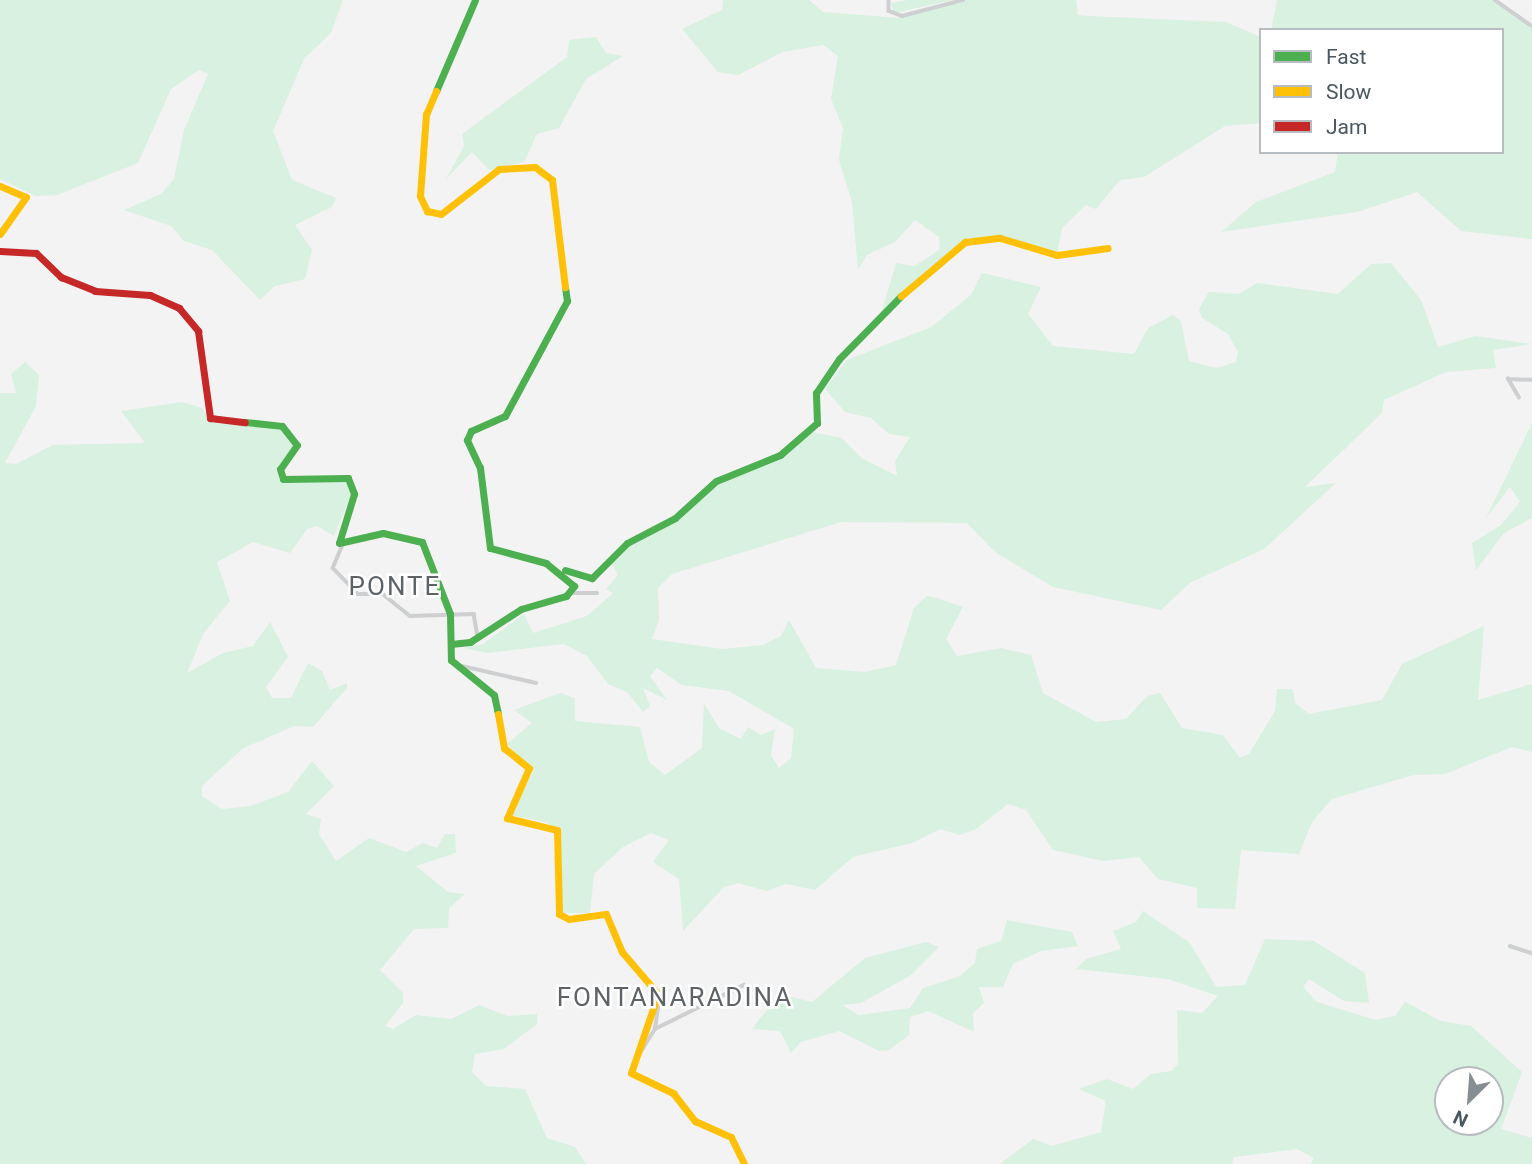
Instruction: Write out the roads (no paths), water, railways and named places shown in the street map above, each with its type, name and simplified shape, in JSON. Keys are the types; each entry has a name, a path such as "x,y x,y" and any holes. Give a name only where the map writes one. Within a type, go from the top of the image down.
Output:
{"street":[{"path":"475,0 426,114 420,196 427,211 440,214 499,169 535,167 552,180 567,301 505,416 471,431 467,440 480,468 491,550 592,578 627,543 675,518 716,481 780,455 817,423 816,393 839,359 893,302 965,242 1000,238 1058,256 1108,248"},
{"path":"889,0 892,15 909,16 963,0"},
{"path":"1495,0 1532,26"},
{"path":"0,186 26,197 0,234"},
{"path":"0,251 36,253 72,284 150,295 193,319 210,418 282,426 297,445 279,469 283,479 332,474 352,483 337,536 344,545"},
{"path":"1519,398 1508,379 1532,380"},
{"path":"478,637 474,614 450,614 404,615 383,594 358,594 333,568 344,545 374,533 416,538 450,614 451,644 456,666 494,695 504,748 529,768 507,818 550,825 559,834 559,914 569,919 606,914 622,952 653,984 659,1002 655,1029 631,1067 636,1078 673,1093 695,1121 731,1136 744,1164"},
{"path":"562,571 572,582 572,593"},
{"path":"451,644 478,637 527,606 572,593 597,593"},
{"path":"456,666 536,683"},
{"path":"1510,946 1532,954"},
{"path":"655,1029 744,985"},
{"path":"638,1054 659,1002"}],"district":[{"name":"PONTE","path":"395,587"},
{"name":"FONTANARADINA","path":"675,998"}]}
